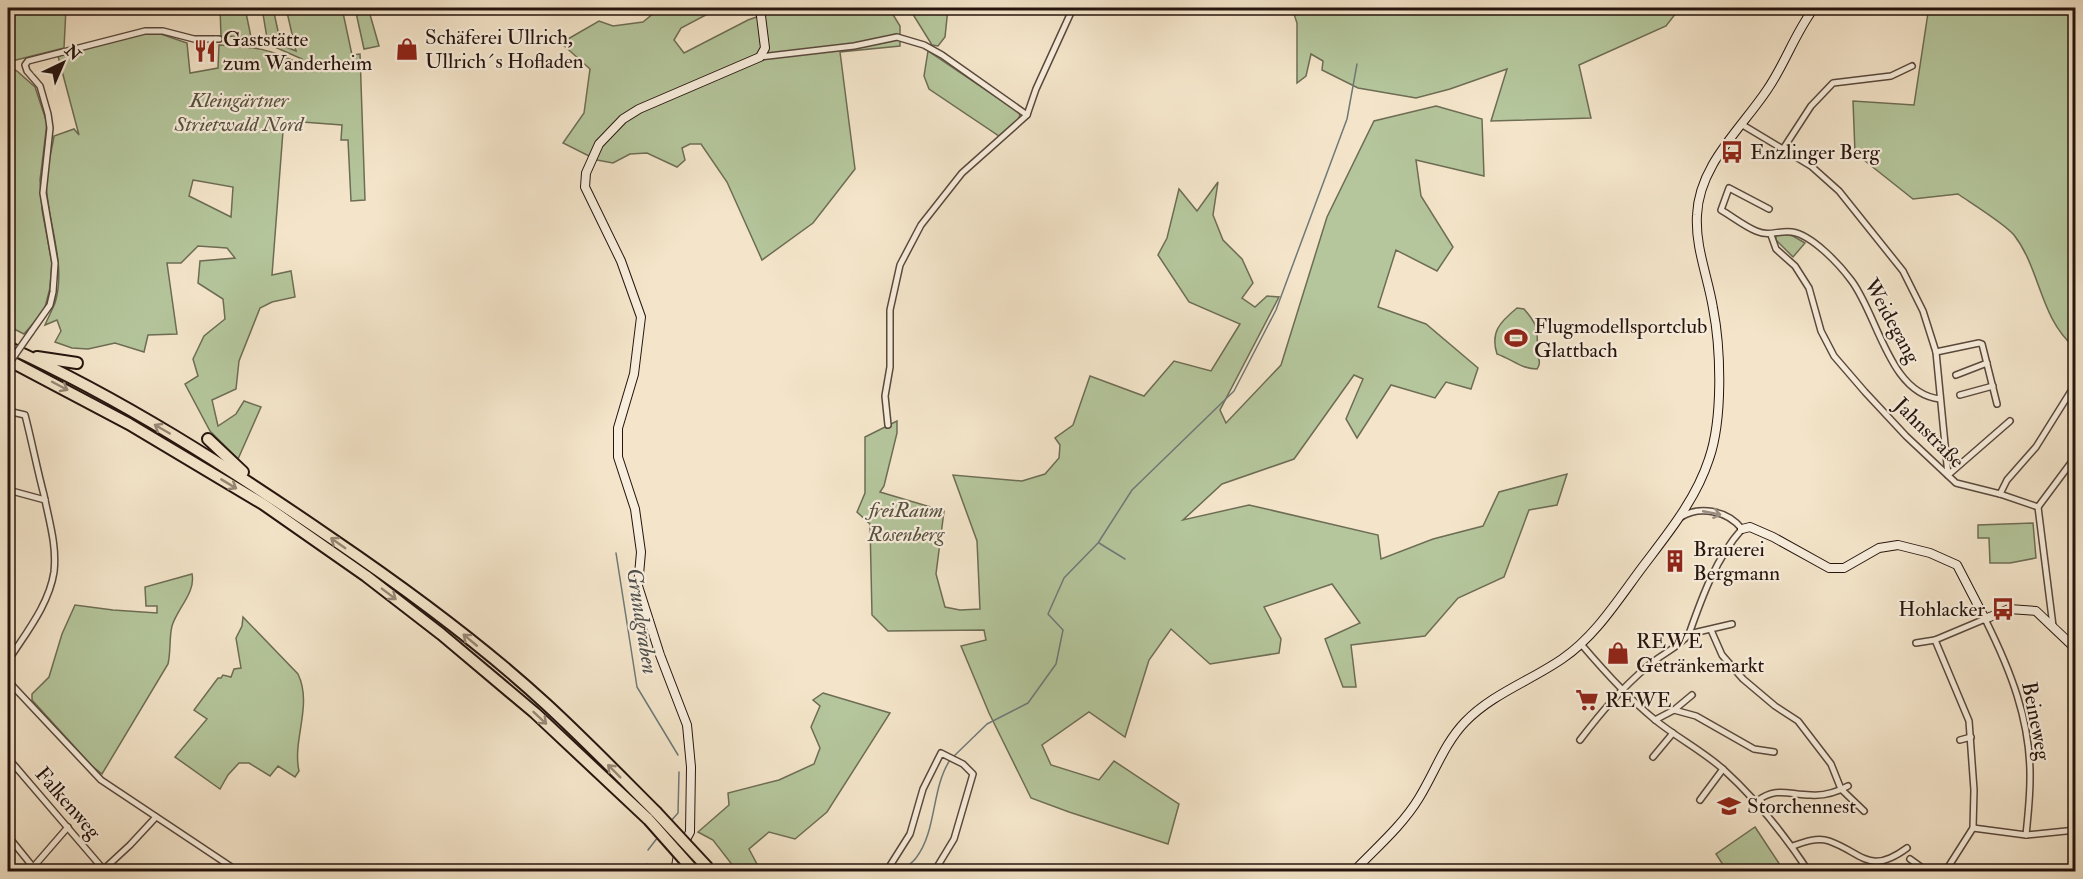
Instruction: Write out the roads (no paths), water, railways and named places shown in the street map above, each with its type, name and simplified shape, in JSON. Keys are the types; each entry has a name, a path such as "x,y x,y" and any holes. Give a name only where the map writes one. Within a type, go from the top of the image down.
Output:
{"highway":[{"path":"8,347 135,413 266,492 450,623 546,703 652,816 694,872"},
{"path":"22,354 77,363"},
{"path":"8,362 129,424 263,504 366,576 441,634 535,713 652,816 709,870"},
{"path":"208,439 266,492"}],"street":[{"path":"760,8 765,48 760,57"},
{"path":"888,425 885,396 890,367 890,310 900,266 921,225 962,173 1027,115 1036,89 1073,8"},
{"path":"1353,872 1410,812 1443,752 1466,722 1496,697 1562,660 1581,644 1614,607 1680,518 1702,479 1710,456 1719,405 1716,328 1700,253 1696,213 1700,194 1706,178 1741,124 1767,90 1814,8"},
{"path":"8,362 50,305 53,292 54,263 43,193 43,179 49,150 49,121 40,86 27,71 25,65 28,61 145,30 163,31 194,39 219,39"},
{"path":"675,872 678,855 690,832 691,767 687,725 660,655 638,586 641,552 634,509 618,457 618,428 634,374 641,317 621,261 585,187 586,173 599,144 622,119 639,109 760,57 854,46 897,37 924,45 942,55 1027,115"},
{"path":"1783,149 1811,106 1833,83 1891,76 1912,66"},
{"path":"1741,124 1810,166 1839,191 1903,271 1923,311 1936,352 1950,477"},
{"name":"Weidegang","path":"1769,209 1729,188 1721,210 1757,232 1771,236 1780,232 1793,232 1814,243 1852,281 1867,306 1882,342 1900,372 1920,393 1940,399"},
{"name":"Jahnstraße","path":"1771,236 1776,249 1795,266 1809,288 1821,332 1834,356 1864,392 1961,486 2000,494 2038,507"},
{"path":"1936,352 1978,343 1983,346 1997,404"},
{"path":"1956,375 1987,363"},
{"path":"2000,494 2007,480 2036,447 2076,383"},
{"path":"1960,395 1993,386"},
{"path":"8,411 26,415 53,530 53,573 38,614 8,661"},
{"path":"1950,477 2010,422"},
{"path":"2053,626 2038,507 2076,456"},
{"path":"8,490 45,500"},
{"path":"1680,518 1693,511 1710,512 1726,516 1742,529"},
{"path":"1580,740 1621,688 1689,634 1708,582 1742,529 1750,527 1773,537 1829,568 1844,568 1879,548 1898,545 1930,553 1957,565 1985,619"},
{"path":"1916,643 1935,640 2009,609 2036,611 2076,649"},
{"name":"Beineweg","path":"1985,619 2005,659 2021,705 2028,739 2030,778 2026,835"},
{"path":"1689,634 1732,624"},
{"path":"1711,630 1722,655 1743,679 1798,722 1831,764 1841,789 1864,811"},
{"path":"1935,640 1970,721 1974,790 1973,828 1946,872"},
{"path":"1581,644 1621,688 1655,720 1723,769 1757,801 1809,872"},
{"path":"8,681 101,780 239,872"},
{"path":"1655,720 1674,710 1692,695"},
{"path":"1674,710 1696,716 1754,749 1774,752"},
{"path":"1653,757 1673,733"},
{"path":"1960,740 1971,737"},
{"path":"886,872 906,841 923,789 941,753 969,768 974,774 954,839 934,872"},
{"name":"Falkenweg","path":"8,758 103,871"},
{"path":"1700,800 1723,769"},
{"path":"1757,801 1766,794 1778,791 1812,795 1848,786"},
{"path":"103,871 156,817"},
{"path":"8,836 31,869 68,827"},
{"path":"1973,828 2026,835 2076,830"},
{"path":"1792,846 1806,840 1828,840 1860,858 1874,862 1889,860 1907,848"},
{"path":"1910,859 1928,872"}],"waterway":[{"path":"953,757 987,724 1028,703 1056,664 1063,630 1048,614 1064,578 1098,543 1132,490 1234,391 1276,310 1347,119 1357,64"},
{"path":"1099,543 1125,559"},
{"name":"Grundgraben","path":"616,553 637,687 678,755"},
{"path":"902,872 923,847 944,771 950,760"},
{"name":"Grundgraben","path":"670,822 678,813 679,772"},
{"name":"Grundgraben","path":"648,850 658,837"},
{"name":"Grundgraben","path":"647,864 651,872"}],"place":[{"name":"Schäferei Ullrich, Ullrich´s Hofladen","path":"407,49"},
{"name":"Gaststätte zum Wanderheim","path":"205,51"},
{"name":"Enzlinger Berg","path":"1732,152"},
{"name":"Flugmodellsportclub Glattbach","path":"1516,338"},
{"name":"Brauerei Bergmann","path":"1675,561"},
{"name":"Hohlacker","path":"2003,609"},
{"name":"REWE Getränkemarkt","path":"1618,653"},
{"name":"REWE","path":"1587,700"},
{"name":"Storchennest","path":"1729,806"}],"park label":[{"name":"Kleingärtner Strietwald Nord","path":"239,112"},
{"name":"freiRaum Rosenberg","path":"906,522"}]}
